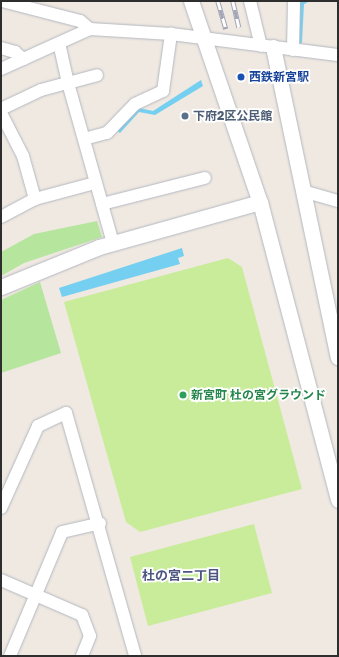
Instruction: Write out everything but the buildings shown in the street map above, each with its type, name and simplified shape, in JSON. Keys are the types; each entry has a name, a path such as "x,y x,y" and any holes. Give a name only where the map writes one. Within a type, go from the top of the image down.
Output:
{"street":[{"path":"2,1 80,21 90,29"},
{"path":"191,1 260,202 338,500"},
{"path":"250,1 267,47 303,191 337,352"},
{"path":"293,50 294,1"},
{"path":"1,69 90,29 171,34 338,56"},
{"path":"84,139 107,133 135,104 163,91 171,34"},
{"path":"59,43 68,83 113,243"},
{"path":"1,48 15,52 23,59"},
{"path":"1,109 41,90 97,75"},
{"path":"1,113 23,156 35,199"},
{"path":"102,204 205,178"},
{"path":"1,217 35,199 95,183"},
{"path":"303,191 338,201"},
{"path":"1,287 45,267 113,243 260,202"},
{"path":"1,508 38,426 66,413 100,523 135,656"},
{"path":"10,656 62,532 100,523"},
{"path":"1,580 82,615 90,636 82,656"}],"green space":[{"path":"97,221 102,237 24,263 1,276 1,252 34,234"},
{"name":"新宮町 杜の宮グラウンド","path":"228,258 242,267 302,489 140,532 126,522 64,302"},
{"path":"40,282 61,353 1,373 1,300"},
{"path":"254,524 272,593 148,626 130,557"}],"water":[{"path":"201,80 203,86 155,115 139,112 120,133 116,130 139,108 153,111"},
{"path":"182,248 184,256 178,258 180,264 62,297 59,288"}],"waterway":[{"path":"300,42 302,3 306,1"}],"railway":[{"path":"218,1 226,29"},
{"path":"233,1 239,27"}],"place":[{"name":"西鉄新宮駅","path":"241,77"},
{"name":"下府2区公民館","path":"185,116"},
{"name":"新宮町 杜の宮グラウンド","path":"183,395"}],"district":[{"name":"杜の宮二丁目","path":"181,575"}]}
